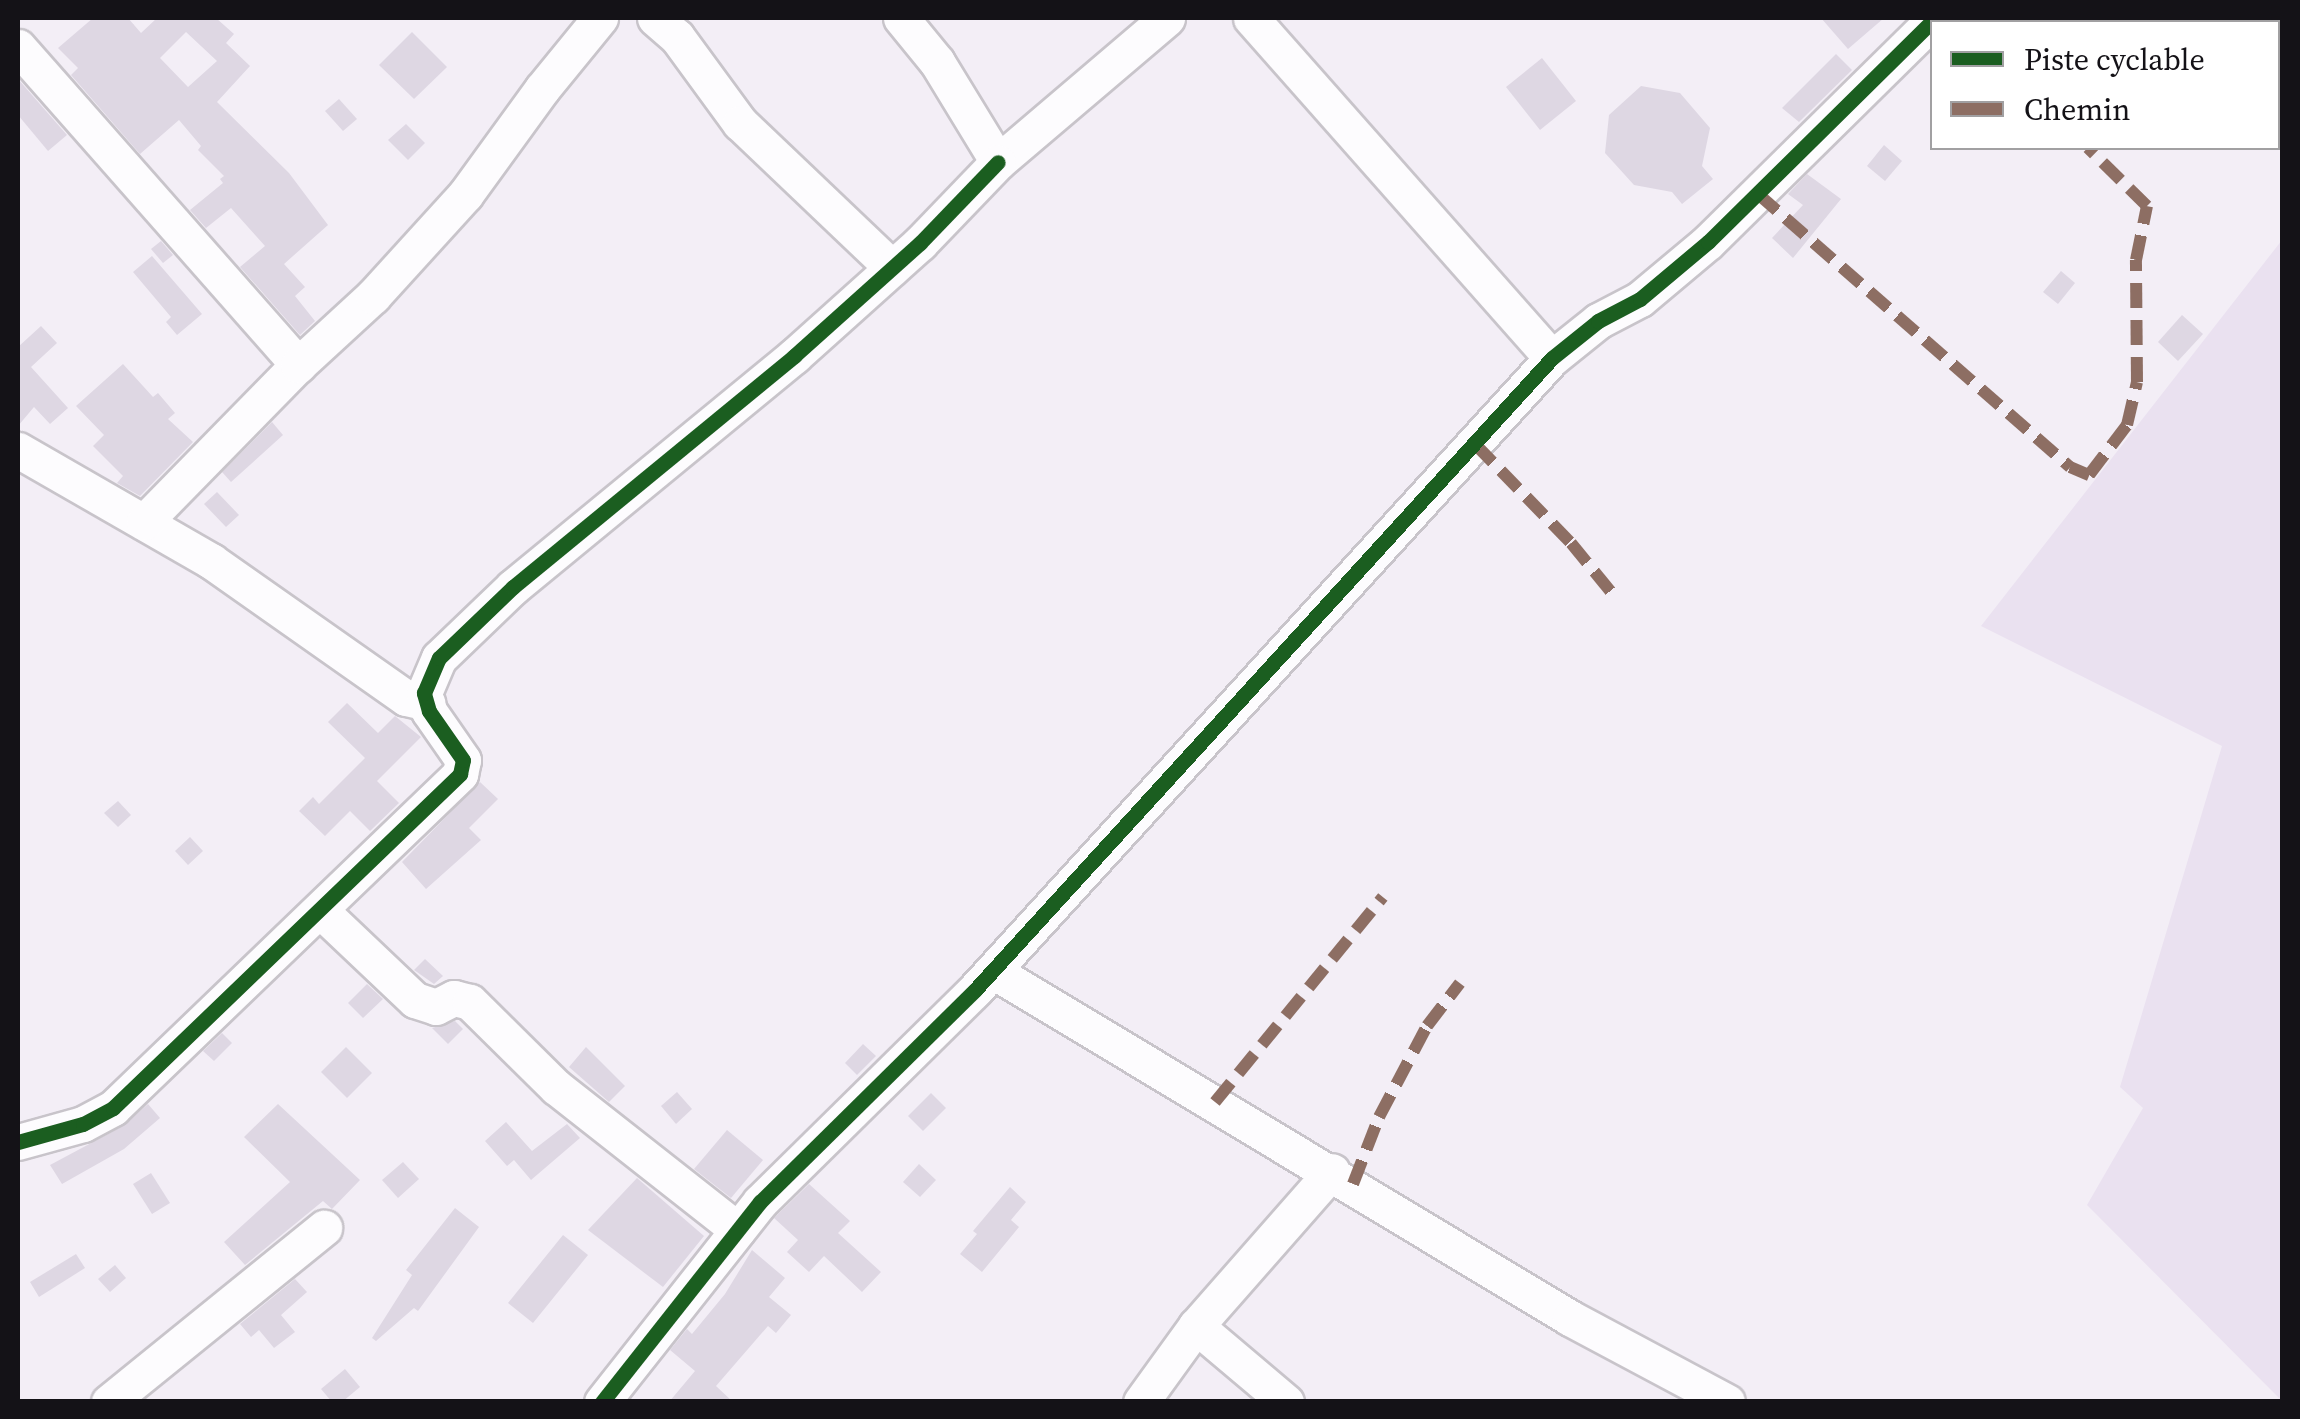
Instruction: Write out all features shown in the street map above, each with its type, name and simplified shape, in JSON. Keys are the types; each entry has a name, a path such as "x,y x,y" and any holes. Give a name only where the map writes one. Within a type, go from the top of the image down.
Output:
{"street":[{"path":"144,522 298,365 373,296 465,194 542,88 600,18"},
{"path":"655,18 676,37 740,122 892,268"},
{"path":"901,18 936,62 998,162"},
{"path":"18,1142 83,1124 112,1108 460,774 463,760 426,702 428,674 478,619 794,356 892,268 998,162 1167,18"},
{"path":"1251,18 1552,358"},
{"path":"602,1402 738,1230 818,1142 993,971 1552,358 1598,321 1640,298 1708,242 1930,23"},
{"path":"18,47 298,365"},
{"path":"18,450 211,561 406,698 426,702"},
{"path":"320,910 415,1000 436,1008 454,998 470,1002 556,1087 738,1230"},
{"path":"993,971 1332,1171 1680,1390 1727,1402"},
{"path":"1141,1402 1196,1326 1332,1171"},
{"path":"109,1402 324,1228"},
{"path":"1196,1326 1286,1402"}],"shaded area":[{"path":"2282,240 2282,1401 2087,1205 2143,1108 2120,1087 2222,746 1981,626"}],"building":[{"path":"93,18 128,18 141,33 157,18 216,18 234,34 226,43 250,66 217,102 289,173 328,225 284,264 305,287 295,296 315,321 300,335 240,267 265,246 231,208 206,228 190,210 223,183 220,179 224,176 198,150 201,146 179,120 140,154 71,75 78,68 58,48","holes":["186,32 217,61 188,87 160,58"]},
{"path":"1821,18 1884,18 1848,49"},
{"path":"412,32 447,67 414,99 379,65"},
{"path":"1836,54 1852,70 1799,122 1782,108"},
{"path":"1542,58 1576,101 1540,130 1506,87"},
{"path":"18,79 67,135 48,151 18,115"},
{"path":"1641,86 1680,93 1710,128 1702,166 1713,179 1682,204 1672,192 1634,185 1605,153 1609,115"},
{"path":"339,99 357,119 343,131 325,111"},
{"path":"406,124 425,143 408,160 388,140"},
{"path":"1884,145 1902,161 1885,181 1867,166"},
{"path":"1807,174 1841,199 1793,258 1772,238 1803,205 1788,194"},
{"path":"161,241 173,255 163,263 151,249"},
{"path":"152,256 202,314 177,335 166,322 171,317 133,272"},
{"path":"2061,271 2075,283 2058,304 2043,292"},
{"path":"2182,315 2203,334 2178,361 2158,342"},
{"path":"41,326 57,343 31,367 68,408 50,424 34,407 18,426 18,347"},
{"path":"123,364 153,397 158,393 175,413 168,419 193,442 140,496 117,483 123,476 93,446 104,435 76,406"},
{"path":"272,422 283,435 231,482 222,472"},
{"path":"217,492 239,515 226,527 204,504"},
{"path":"347,703 378,733 395,716 421,737 377,781 399,803 370,831 350,811 325,836 299,811 313,797 319,804 365,758 328,722"},
{"path":"480,782 498,799 469,828 481,840 426,889 402,862"},
{"path":"118,801 131,815 118,827 104,813"},
{"path":"190,837 203,851 188,865 175,851"},
{"path":"425,959 443,976 434,984 414,970"},
{"path":"367,984 383,999 363,1018 348,1003"},
{"path":"455,1021 463,1029 448,1044 432,1028"},
{"path":"222,1033 232,1043 214,1061 203,1051"},
{"path":"863,1044 876,1056 857,1075 845,1063"},
{"path":"346,1047 372,1073 347,1098 321,1072"},
{"path":"586,1047 625,1086 609,1102 569,1067"},
{"path":"677,1092 692,1109 676,1124 661,1106"},
{"path":"931,1093 946,1108 923,1131 908,1116"},
{"path":"148,1104 160,1118 124,1149 62,1184 50,1165 123,1126"},
{"path":"278,1104 360,1180 332,1209 323,1201 245,1265 224,1242 290,1182 244,1137"},
{"path":"506,1122 532,1151 567,1124 580,1138 531,1180 514,1160 507,1166 485,1141"},
{"path":"727,1130 763,1160 731,1198 694,1169"},
{"path":"403,1162 419,1179 398,1198 382,1180"},
{"path":"919,1164 936,1180 920,1197 903,1182"},
{"path":"151,1173 170,1203 152,1214 133,1184"},
{"path":"637,1178 704,1236 663,1287 588,1230"},
{"path":"809,1184 850,1221 838,1233 881,1272 862,1292 824,1256 809,1272 787,1252 798,1240 774,1218"},
{"path":"1010,1187 1026,1202 1011,1220 1019,1227 982,1272 960,1254 977,1234 973,1231"},
{"path":"455,1208 479,1227 418,1311 414,1308 376,1341 372,1338 412,1275 406,1270"},
{"path":"563,1235 588,1255 533,1323 508,1303"},
{"path":"752,1250 785,1278 769,1297 791,1315 776,1333 768,1326 716,1386 733,1402 669,1402 695,1371 670,1350 687,1329 692,1334 725,1294"},
{"path":"76,1254 85,1268 39,1297 30,1282"},
{"path":"115,1265 126,1278 110,1292 98,1279"},
{"path":"295,1279 307,1292 281,1315 295,1332 274,1348 259,1330 251,1337 240,1324"},
{"path":"345,1369 360,1387 342,1402 332,1402 321,1389"}],"marked path":[{"path":"1758,194 2070,467 2089,475 2127,425 2137,382 2136,260 2147,206 2090,150"},
{"path":"1475,444 1571,543 1611,592"},
{"path":"1215,1102 1383,897"},
{"path":"1353,1184 1379,1117 1427,1026 1460,983"}],"cycle path":[{"path":"602,1402 760,1202 974,991 1552,358 1598,321 1640,299 1708,242 1930,23"},
{"path":"18,1142 83,1124 113,1108 460,774 463,760 429,711 424,693 439,658 513,587 794,356 920,243 998,162"}]}
